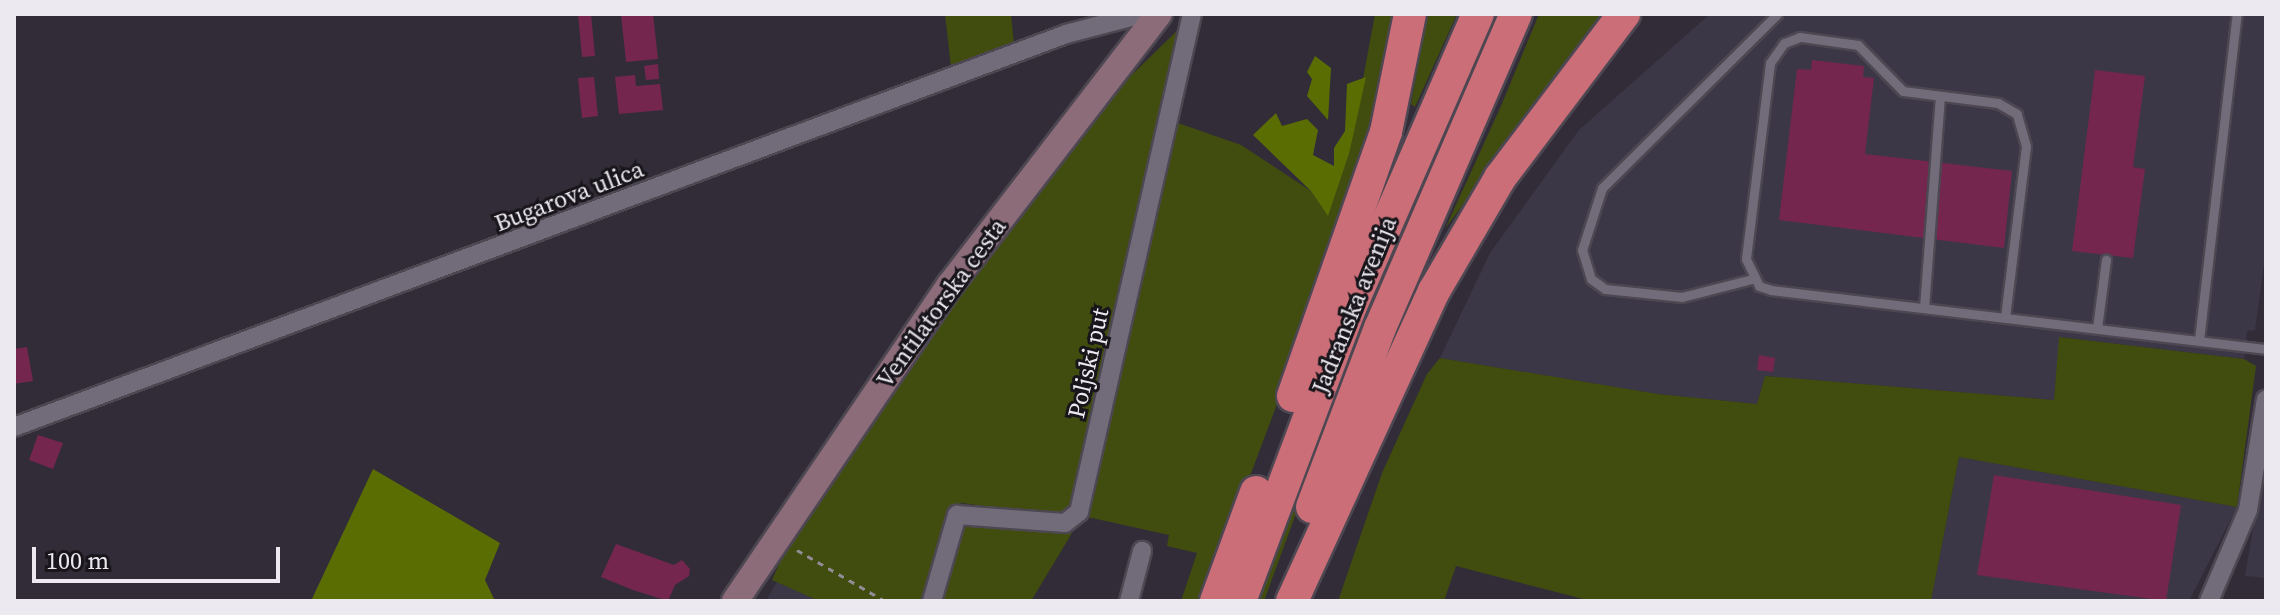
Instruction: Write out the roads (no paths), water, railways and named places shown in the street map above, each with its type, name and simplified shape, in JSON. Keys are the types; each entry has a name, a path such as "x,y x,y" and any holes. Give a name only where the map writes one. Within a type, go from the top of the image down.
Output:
{"highway":[{"path":"1216,601 1359,221 1386,132 1410,14"},
{"name":"Jadranska avenija","path":"1240,601 1351,306 1478,14"},
{"name":"Jadranska avenija","path":"1279,601 1380,328 1516,14"},
{"path":"1292,601 1434,291 1500,178 1624,14"}],"main road":[{"name":"Ventilatorska cesta","path":"735,601 950,285 1159,14"}],"street":[{"name":"Bugarova ulica","path":"14,427 1066,34 1143,14"},
{"name":"Poljski put","path":"932,601 957,515 1065,523 1079,512 1192,14"},
{"path":"2209,601 2248,510 2266,399"},
{"path":"1129,601 1142,551"}],"lane":[{"path":"1752,279 1682,297 1605,289 1591,279 1582,250 1602,188 1777,14"},
{"path":"2199,340 2237,14"},
{"path":"2005,317 2026,146 2023,123 2011,108 1998,103 1903,91 1870,53 1858,45 1800,37 1773,52 1746,259 1752,279 1771,290 2266,349"},
{"path":"1924,308 1940,97"},
{"path":"2097,328 2106,260"}]}
